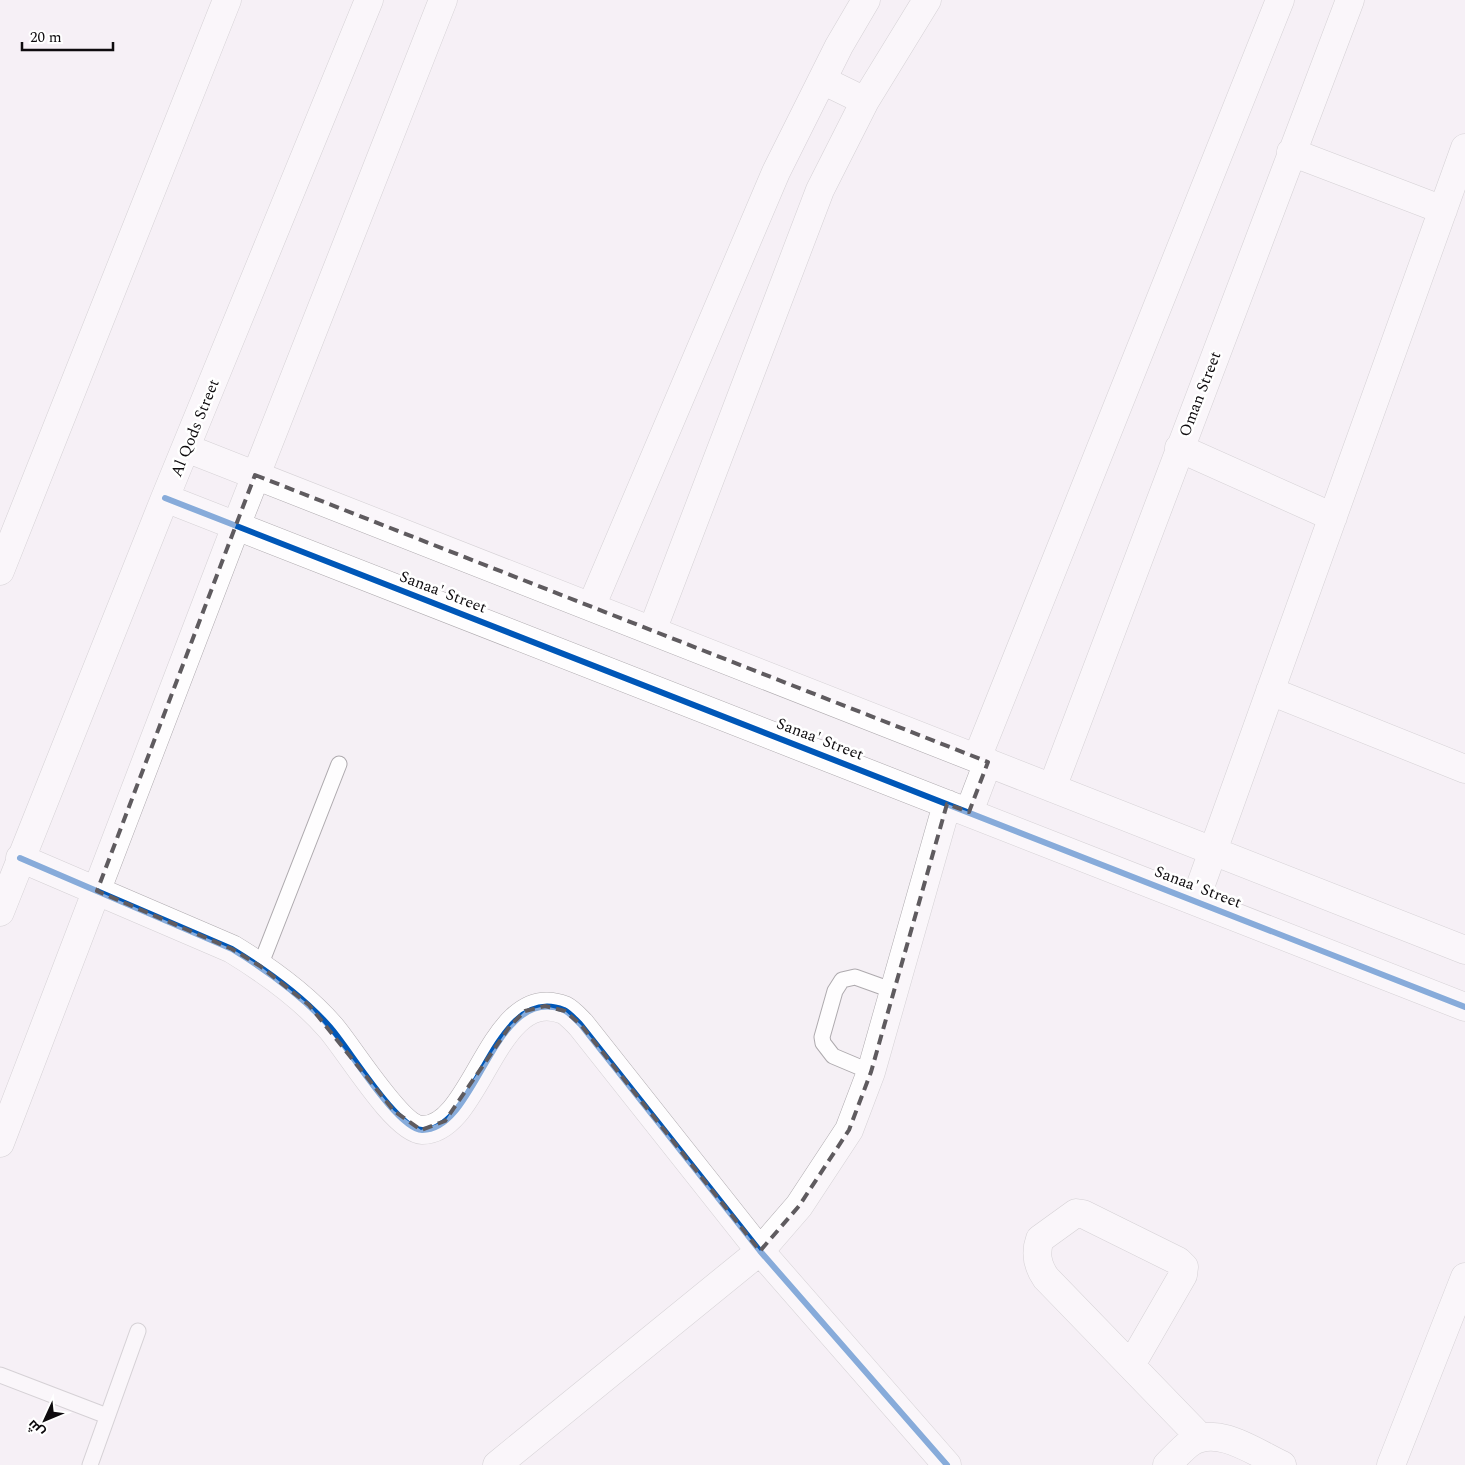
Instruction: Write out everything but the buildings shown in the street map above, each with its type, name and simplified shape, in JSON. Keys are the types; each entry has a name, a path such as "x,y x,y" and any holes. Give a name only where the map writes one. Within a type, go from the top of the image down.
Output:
{"street":[{"path":"0,571 227,0"},
{"name":"Al Qods Street","path":"0,912 20,858 369,0"},
{"path":"0,1143 255,475 444,0"},
{"path":"591,607 776,172 822,80 866,0"},
{"path":"652,631 820,190 865,101 927,0"},
{"path":"497,1465 760,1251 799,1206 834,1156 849,1130 871,1072 894,991 958,808 982,760 1280,0"},
{"name":"Oman Street","path":"1052,788 1350,0"},
{"path":"822,80 865,101"},
{"path":"1195,901 1465,148"},
{"path":"1291,152 1443,210"},
{"path":"186,448 1465,950"},
{"path":"1179,448 1333,517"},
{"name":"Sanaa' Street","path":"166,498 1465,1007"},
{"path":"1270,691 1465,769"},
{"path":"20,858 232,949 260,966 309,1005 330,1028 394,1112 408,1124 421,1130 435,1127 445,1121 466,1094 510,1026 525,1011 545,1006 565,1011 581,1025 760,1251 947,1465"},
{"path":"1131,1365 1183,1275 1184,1267 1178,1261 1083,1214 1076,1213 1040,1239 1037,1255 1039,1268 1131,1365 1201,1438"},
{"path":"1391,1465 1465,1276"},
{"path":"1167,1465 1190,1443 1201,1438 1213,1436 1225,1438 1282,1465"}],"lane":[{"path":"260,966 339,764"},
{"path":"871,1072 833,1056 825,1048 822,1037 835,990 842,980 855,977 894,991"},
{"path":"90,1465 138,1331"},
{"path":"0,1375 107,1416"}],"highlighted area":[{"path":"255,475 988,762 969,812 947,804 871,1072 849,1130 799,1206 760,1251 581,1025 565,1011 545,1006 525,1011 510,1026 445,1121 421,1130 394,1111 309,1005 260,966 232,949 97,891"}],"cycle path":[{"path":"165,498 1465,1007"},
{"path":"20,858 232,949 259,966 284,984 319,1015 387,1102 412,1126 422,1130 441,1124 458,1108 503,1036 520,1017 540,1007 566,1011 581,1025 760,1251 947,1465"}]}
